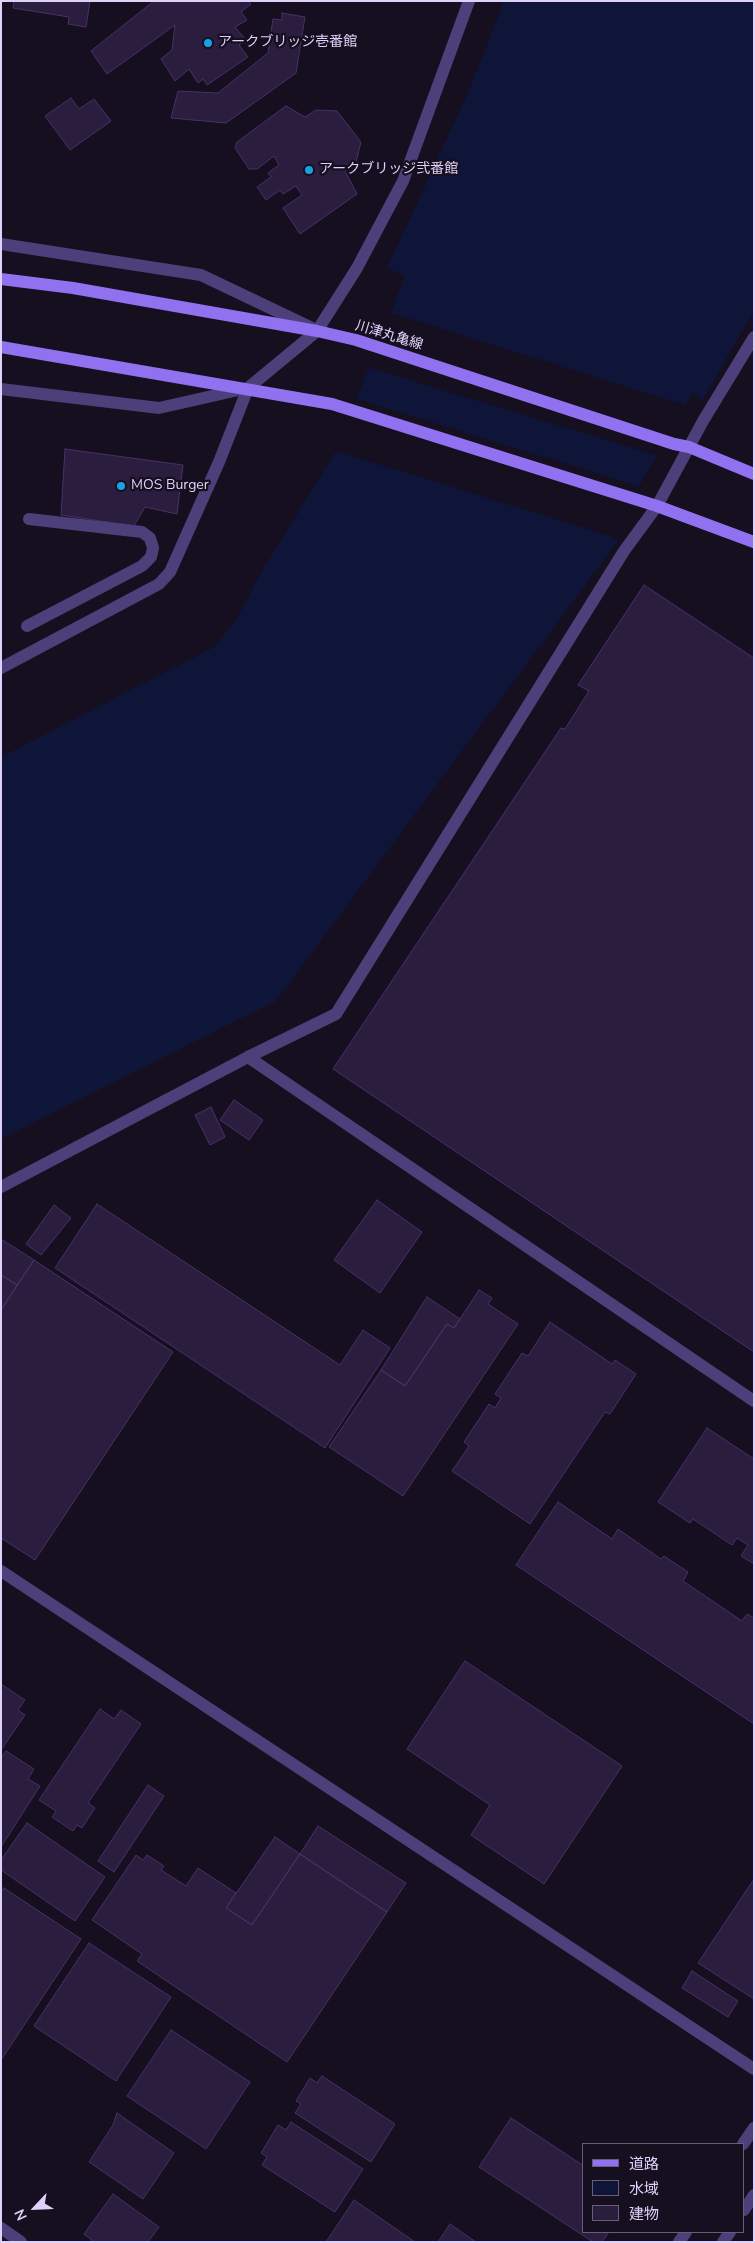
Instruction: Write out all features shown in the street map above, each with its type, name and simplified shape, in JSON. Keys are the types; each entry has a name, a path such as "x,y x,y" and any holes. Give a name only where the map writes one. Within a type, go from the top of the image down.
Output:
{"main road":[{"name":"川津丸亀線","path":"1,279 73,288 317,331 356,340 674,444 689,447 754,474"},
{"path":"1,347 248,388 332,404 657,506 754,542"}],"street":[{"path":"1,389 159,408 248,388 317,331 357,268 403,181 469,1"},
{"path":"1,244 201,275 317,331"},
{"path":"1,1187 248,1057 336,1014 624,551 657,506 689,447 754,337"},
{"path":"1,668 159,584 170,572 219,462 248,388"},
{"path":"27,626 142,566 151,556 153,548 150,538 142,532 29,518"},
{"path":"248,1057 754,1402"},
{"path":"1,1571 754,2069"},
{"path":"744,2143 754,2128"},
{"path":"745,2208 754,2195"},
{"path":"1,2228 21,2242"}],"water":[{"path":"504,1 754,1 754,311 702,401 693,392 610,537 618,541 276,1001 1,1139 1,757 214,647 236,620 260,574 336,451 405,276 387,268 468,93"}],"pier":[{"path":"388,312 688,406 659,456 367,367"},
{"path":"354,398 641,487 613,536 617,538 333,450"}],"building":[{"path":"14,1 90,1 86,27 68,24 69,17 13,8"},
{"name":"アークブリッジ壱番館","path":"154,1 248,1 251,4 241,12 247,20 235,27 246,40 239,45 248,57 207,85 203,79 198,83 189,69 175,81 161,59 172,50 175,25 107,74 91,51"},
{"path":"282,13 305,17 296,73 226,123 171,118 178,91 218,93 268,53 273,19 282,20"},
{"path":"71,98 79,109 94,99 111,121 70,150 45,116"},
{"name":"アークブリッジ弐番館","path":"286,106 305,117 316,110 337,111 361,142 356,162 345,171 357,194 300,234 283,208 302,195 296,186 283,194 280,190 266,200 257,187 271,177 268,173 279,165 274,156 257,169 249,169 235,148 237,142"},
{"name":"MOS Burger","path":"65,449 183,465 177,514 145,507 134,526 61,515"},
{"path":"644,585 754,658 754,1352 333,1069 561,728 565,729 589,691 578,685"},
{"path":"234,1100 263,1120 249,1140 220,1120"},
{"path":"211,1107 225,1137 210,1145 195,1115"},
{"path":"377,1200 422,1232 380,1293 334,1260"},
{"path":"97,1204 340,1365 363,1330 390,1348 325,1448 55,1268"},
{"path":"54,1205 71,1218 41,1255 26,1244"},
{"path":"1,1239 34,1260 17,1285 1,1275"},
{"path":"34,1260 173,1352 35,1560 1,1538 1,1310"},
{"path":"1,1275 17,1285 1,1310"},
{"path":"479,1290 492,1298 488,1304 518,1324 403,1496 329,1447 381,1370 405,1386 447,1324 454,1328"},
{"path":"427,1297 460,1319 454,1328 447,1324 405,1386 381,1370"},
{"path":"550,1322 612,1364 615,1360 636,1374 610,1414 605,1412 530,1524 452,1471 469,1446 464,1442 489,1404 495,1408 501,1398 495,1394 522,1353 528,1356"},
{"path":"707,1428 754,1459 754,1564 741,1556 748,1545 737,1538 732,1545 693,1519 690,1523 658,1502"},
{"path":"558,1502 612,1539 618,1529 661,1559 664,1556 688,1572 683,1581 742,1621 747,1614 754,1618 754,1724 516,1565"},
{"path":"465,1661 622,1766 544,1884 471,1835 490,1805 407,1749"},
{"path":"1,1684 25,1700 18,1710 25,1715 1,1750"},
{"path":"100,1709 114,1719 121,1710 141,1724 88,1803 95,1808 82,1828 77,1825 73,1831 52,1817 56,1811 39,1800"},
{"path":"6,1751 34,1769 28,1779 40,1786 1,1847 1,1758"},
{"path":"148,1785 164,1796 114,1872 98,1861"},
{"path":"27,1823 105,1877 75,1921 1,1870 1,1860"},
{"path":"318,1826 406,1883 387,1912 300,1854"},
{"path":"275,1837 300,1854 252,1925 226,1908"},
{"path":"300,1854 387,1912 287,2062 137,1961 142,1954 92,1920 136,1855 143,1860 147,1855 164,1866 161,1870 186,1886 198,1868 236,1893 226,1908 252,1925"},
{"path":"754,1879 754,1999 698,1963"},
{"path":"4,1888 81,1939 1,2060 1,1892"},
{"path":"89,1943 171,1997 116,2081 34,2026"},
{"path":"692,1971 738,2001 728,2017 682,1988"},
{"path":"171,2030 250,2082 206,2149 127,2096"},
{"path":"322,2076 395,2124 371,2162 295,2113 301,2104 296,2101 310,2078 317,2083"},
{"path":"117,2113 174,2153 143,2199 89,2162 113,2125"},
{"path":"511,2118 582,2165 582,2233 608,2233 602,2242 593,2242 479,2167"},
{"path":"291,2122 363,2169 335,2212 262,2165 267,2157 261,2153 278,2125 286,2130"},
{"path":"113,2194 159,2227 148,2242 94,2242 84,2234"},
{"path":"354,2200 415,2242 326,2242"},
{"path":"450,2224 476,2242 438,2242"}],"place":[{"name":"アークブリッジ壱番館","path":"208,43"},
{"name":"アークブリッジ弐番館","path":"309,170"},
{"name":"MOS Burger","path":"121,486"}]}
